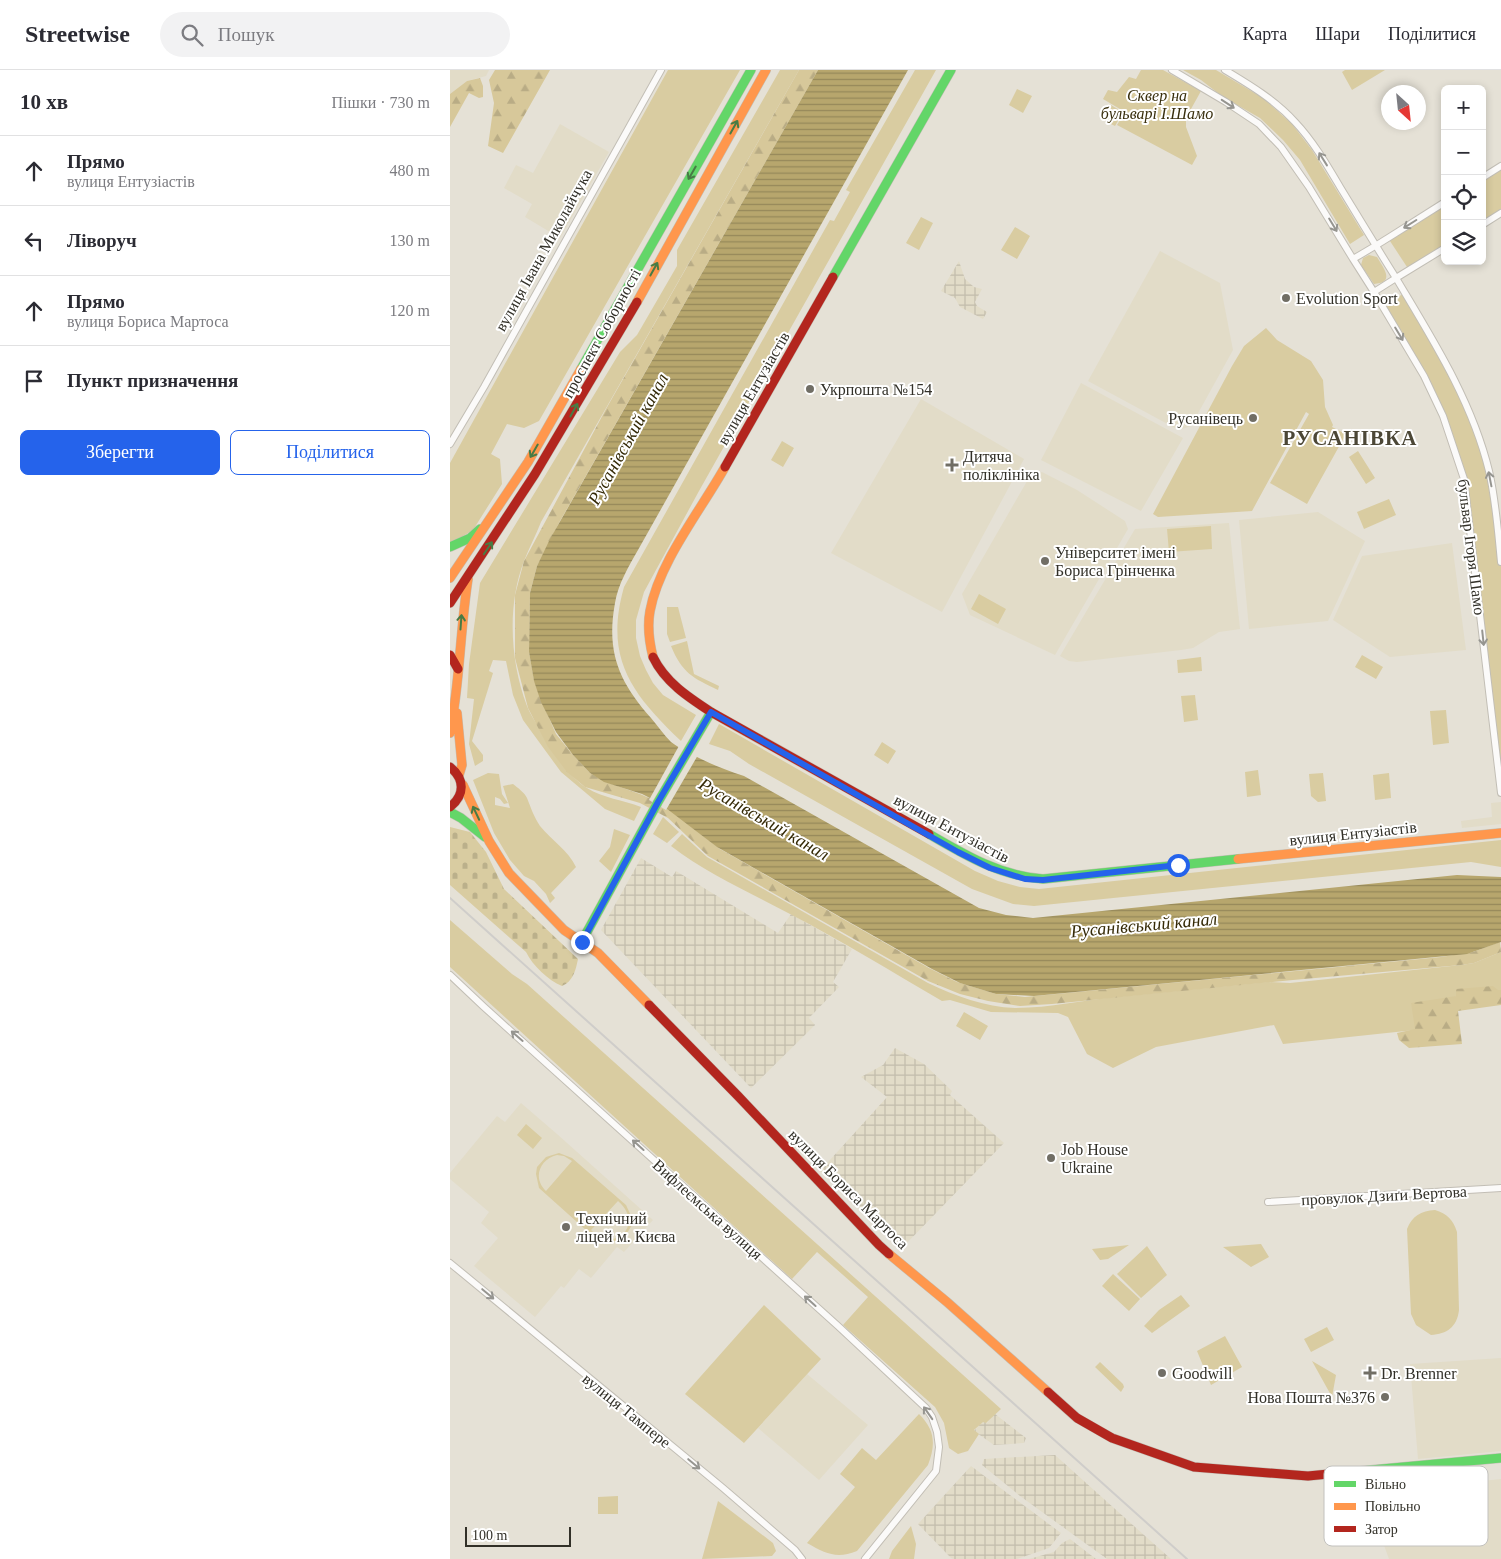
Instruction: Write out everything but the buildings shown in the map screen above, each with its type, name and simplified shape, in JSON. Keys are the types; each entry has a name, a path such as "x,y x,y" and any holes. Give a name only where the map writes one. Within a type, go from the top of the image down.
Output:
{"main road":[{"name":"проспект Соборності","path":"450,578 528,462 752,70"},
{"name":"проспект Соборності","path":"450,602 469,576 561,433 766,70"},
{"name":"вулиця Ентузіастів","path":"951,70 718,480 668,564 649,610 648,628 650,646 655,662 663,675 673,686 711,712 958,852 990,868 1025,879 1043,880 1501,833"},
{"path":"450,547 470,538 493,516"},
{"path":"450,733 456,701 462,608 469,576"},
{"path":"450,655 458,669"},
{"path":"450,767 459,775 462,765 456,701"},
{"path":"582,942 643,830 711,712"},
{"name":"вулиця Бориса Мартоса","path":"459,775 488,841 509,873 520,885 564,930 598,953 738,1096 879,1245 947,1302 1063,1408 1092,1428 1112,1438 1194,1467 1308,1476 1324,1475"},
{"path":"450,807 460,798 463,785"},
{"name":"вулиця Бориса Мартоса","path":"450,812 461,818 488,841"},
{"name":"вулиця Бориса Мартоса","path":"1415,1466 1501,1458"}],"street":[{"name":"вулиця Івана Миколайчука","path":"450,444 484,387 661,70"},
{"path":"1172,70 1259,124 1281,147 1309,187 1353,259 1441,204"},
{"path":"1225,70 1264,95 1295,122 1315,147 1376,245"},
{"path":"1486,175 1501,166"},
{"path":"1486,222 1501,213"},
{"name":"бульвар Ігоря Шамо","path":"1376,245 1447,364 1480,440 1494,500 1501,562"},
{"path":"1374,292 1441,250"},
{"name":"бульвар Ігоря Шамо","path":"1353,259 1424,376 1443,416 1464,479 1469,507 1501,793"},
{"name":"Вифлеємська вулиця","path":"450,975 926,1408 932,1417 937,1432 939,1459 936,1471 865,1559"},
{"name":"провулок Дзиґи Вертова","path":"1268,1202 1501,1188"},
{"name":"вулиця Тампере","path":"450,1263 721,1486 795,1550 802,1559"}],"shaded area":[{"path":"450,70 489,70 486,76 467,81 450,94"},
{"path":"560,124 609,152 560,238 525,217 532,204 504,188 516,165 533,173"},
{"path":"1160,251 1220,283 1233,350 1191,426 1182,429 1175,428 1088,381"},
{"path":"959,261 965,279 974,287 982,289 975,302 977,306 987,312 983,319 960,307 955,298 941,291"},
{"path":"1081,383 1183,438 1141,511 1041,460"},
{"path":"921,399 1024,459 942,612 831,553"},
{"name":"Університет імені Бориса Грінченка","path":"1042,472 1077,490 1125,521 1128,529 1055,655 970,615 962,594 1030,476"},
{"path":"1318,512 1365,541 1328,621 1249,629 1239,520"},
{"path":"1229,523 1240,629 1219,632 1193,648 1181,650 1077,662 1069,661 1060,656 1135,529"},
{"path":"1452,543 1466,650 1390,657 1333,620 1362,556"},
{"path":"1501,802 1501,824 1462,828 1461,821 1492,817 1491,803"},
{"path":"641,858 672,877 676,871 778,933 791,914 852,949 833,982 839,987 809,1018 815,1025 751,1088 601,930"},
{"path":"895,1048 924,1064 952,1091 950,1095 1004,1143 903,1247 820,1171 887,1097 861,1077 883,1065"},
{"name":"Технічний ліцей м. Києва","path":"521,1103 653,1220 624,1252 617,1247 591,1278 579,1269 564,1288 561,1286 535,1317 474,1266 498,1238 481,1223 489,1212 450,1179 450,1173 497,1116 505,1122"},
{"path":"1501,1358 1501,1451 1418,1459 1410,1364"},
{"path":"807,1374 868,1425 819,1480 758,1428"},
{"path":"995,1414 1026,1438 1024,1443 994,1445 974,1431 983,1421 987,1423"},
{"path":"1055,1455 1171,1559 1107,1559 1020,1496 982,1465 984,1459"},
{"path":"971,1466 1061,1533 1049,1548 1017,1559 954,1559 918,1524"},
{"path":"1501,1479 1501,1559 1389,1559 1384,1546 1488,1546 1488,1480"},
{"path":"1070,1539 1096,1559 1029,1559 1054,1552 1062,1543"}],"green space":[{"path":"495,70 550,70 503,153 488,146 494,103 489,80"},
{"path":"668,70 740,70 539,421 524,428 507,424 491,454 500,459 502,484 473,530 450,544 450,463"},
{"path":"780,70 799,70 541,522 524,561 515,596 513,615 514,652 521,689 532,716 575,779 587,788 600,794 641,807 634,821 605,809 561,772 523,720 513,695 506,661 493,660 489,671 493,673 472,741 483,755 483,761 475,766 469,744 474,699 467,698 469,664 480,583 620,352 637,335 677,266 677,250"},
{"path":"799,70 818,70 560,521 537,566 530,593 529,652 534,680 556,734 590,773 606,782 656,801 720,849 929,968 957,982 996,994 1025,997 1441,957 1473,952 1500,942 1501,952 1474,963 1461,965 1052,1004 1020,1006 988,1001 960,994 928,981 708,856 668,818 640,803 585,787 567,772 548,747 528,708 515,658 515,595 524,561 606,409"},
{"path":"915,70 936,70 644,592 636,620 636,638 640,656 653,683 663,695 696,715 681,741 648,707 626,673 620,654 617,634 624,587 830,220 834,221 850,192 846,190"},
{"name":"Сквер на бульварі І.Шамо","path":"1141,70 1163,70 1201,91 1186,118 1186,127 1197,156 1192,165 1117,125 1125,112 1103,99 1108,90 1117,92 1129,77 1136,79"},
{"path":"1183,70 1216,70 1263,98 1292,124 1312,150 1364,235 1350,244 1300,160 1260,118 1223,97 1201,80"},
{"path":"1345,70 1385,70 1352,90 1342,72"},
{"path":"480,78 483,86 483,97 479,98 469,93 450,127 450,94 467,81"},
{"path":"1017,89 1032,96 1023,113 1009,105"},
{"path":"1109,104 1123,112 1115,126 1101,119"},
{"path":"1501,167 1501,213 1486,222 1486,220 1486,176"},
{"path":"1441,205 1441,250 1409,270 1388,238"},
{"path":"921,217 933,223 919,250 906,243"},
{"path":"1015,227 1030,236 1017,259 1001,250"},
{"path":"1369,255 1377,257 1386,274 1385,281 1374,284 1361,265 1363,258"},
{"path":"1405,293 1467,407 1489,471 1501,563 1501,793 1464,479 1443,416 1383,305"},
{"name":"Русанівець","path":"1266,328 1277,340 1311,361 1323,380 1325,407 1333,425 1332,427 1346,434 1307,504 1270,483 1309,414 1306,412 1252,511 1158,517 1153,514 1232,366 1244,346"},
{"path":"782,441 794,448 783,467 771,460"},
{"path":"1358,451 1375,478 1366,484 1349,457"},
{"path":"1389,499 1396,515 1364,529 1357,512"},
{"path":"1211,526 1212,549 1169,552 1167,529"},
{"path":"979,594 1006,609 998,624 971,609"},
{"path":"667,607 678,607 686,638 670,642 667,634"},
{"path":"687,641 694,674 719,686 718,690 689,674 679,663 671,646"},
{"path":"1362,655 1383,667 1376,679 1355,667"},
{"path":"1201,657 1202,671 1178,673 1177,660"},
{"path":"1195,695 1198,720 1184,722 1181,696"},
{"path":"1446,710 1449,743 1433,745 1430,711"},
{"path":"719,724 975,871 998,881 1020,887 1039,889 1501,840 1501,867 1471,862 1034,906 1013,904 972,889 749,764 730,751 709,744"},
{"path":"882,742 896,751 888,764 874,755"},
{"path":"1258,770 1261,795 1247,797 1245,772"},
{"path":"488,773 499,774 502,794 508,803 504,804 495,797 495,805 510,808 503,786 513,784 526,796 540,826 569,856 576,867 551,893 555,898 550,903 546,894 534,881 524,876 510,860 494,833 473,780"},
{"path":"1323,773 1326,801 1318,802 1311,796 1309,774"},
{"path":"1389,773 1391,798 1375,800 1373,775"},
{"path":"663,817 679,832 667,843 653,834"},
{"path":"450,827 470,832 486,852 504,889 578,959 569,982 562,986 546,976 526,952 450,885"},
{"path":"614,829 630,835 611,872 599,861 610,847"},
{"path":"682,834 707,857 928,983 959,996 993,1006 1015,1008 1040,1007 1104,998 1268,982 1290,983 1461,965 1474,963 1501,952 1501,998 1456,989 1456,996 1415,1030 1283,1044 1274,1025 1156,1047 1113,1068 1087,1054 1068,1017 1058,1013 991,1012 950,1000 942,1001 829,935 699,865 671,846"},
{"path":"450,920 512,974 527,984 1001,1409 986,1423 983,1422 974,1430 979,1434 968,1451 958,1454 949,1448 944,1423 935,1407 843,1325 868,1297 817,1252 792,1279 450,967"},
{"path":"1493,986 1501,990 1501,1005 1458,1011 1462,1044 1409,1048 1399,1040 1397,1033 1415,1029 1411,1003 1456,996 1456,989"},
{"path":"964,1012 988,1026 980,1040 956,1026"},
{"path":"526,1124 542,1138 533,1149 517,1135"},
{"path":"559,1153 572,1158 626,1205 632,1218 632,1225 624,1238 610,1243 596,1239 539,1188 536,1174 537,1167 546,1157","holes":["557,1155 564,1156 572,1161 546,1191 539,1180 540,1170 546,1160","618,1201 626,1210 629,1219 628,1227 624,1234 617,1238 600,1237 591,1230"]},
{"path":"1435,1210 1449,1218 1457,1232 1459,1310 1456,1321 1450,1328 1442,1333 1431,1335 1416,1325 1411,1314 1407,1229 1418,1215"},
{"path":"1261,1244 1269,1257 1251,1267 1223,1247"},
{"path":"1129,1245 1108,1259 1100,1260 1092,1249"},
{"path":"1147,1246 1167,1275 1141,1298 1117,1274"},
{"path":"1113,1274 1140,1299 1129,1311 1102,1286"},
{"path":"1181,1295 1190,1306 1152,1333 1144,1326 1159,1310"},
{"path":"764,1305 821,1359 744,1443 685,1394"},
{"path":"1327,1327 1334,1340 1311,1352 1304,1339"},
{"path":"1225,1336 1242,1367 1211,1385 1197,1351"},
{"path":"1312,1361 1336,1375 1332,1397"},
{"path":"1100,1362 1123,1384 1124,1387 1121,1392 1095,1367"},
{"path":"919,1414 928,1426 933,1438 928,1465 857,1551 837,1555 820,1550 807,1543 855,1487 840,1474 862,1448 876,1460"},
{"path":"618,1496 618,1514 598,1514 598,1497"},
{"path":"718,1501 773,1543 776,1551 772,1556 702,1559"},
{"path":"911,1526 916,1544 914,1559 889,1559 892,1551"}],"water":[{"name":"Русанівський канал","path":"818,70 908,70 621,582 616,596 613,621 612,637 614,651 623,679 640,705 668,739 677,746 709,763 744,776 979,908 1006,915 1033,918 1457,875 1501,877 1501,942 1467,954 1034,996 996,994 960,983 932,969 717,847 658,802 642,794 604,782 590,773 573,755 556,732 541,702 534,681 529,652 530,593 537,566 550,539"}],"pier":[{"path":"680,744 698,755 666,810 649,800"}],"railway":[{"path":"450,898 1187,1559"}],"traffic: fast":[{"path":"581,369 751,70"},
{"path":"833,277 951,70"},
{"path":"450,547 470,538 480,529"},
{"path":"582,941 658,802 711,712"},
{"path":"450,812 461,818 485,837"},
{"path":"929,834 970,857 998,869 1012,874 1043,879 1238,859"},
{"path":"1414,1466 1501,1458"}],"traffic: slow":[{"path":"637,302 766,70"},
{"path":"450,578 528,462 581,369"},
{"path":"653,657 650,640 650,611 662,574 671,555 725,467"},
{"path":"450,733 456,695 468,579"},
{"path":"457,713 462,765 459,775"},
{"path":"463,785 489,841 509,873 564,930 598,953 649,1005"},
{"path":"1238,859 1501,833"},
{"path":"889,1254 947,1302 1048,1392"}],"traffic: jam":[{"path":"725,467 833,277"},
{"path":"450,603 535,474 637,302"},
{"path":"450,655 458,669"},
{"path":"653,657 671,681 686,695 711,712 929,834"},
{"path":"450,767 461,782 461,792 450,807"},
{"path":"649,1005 889,1254"},
{"path":"1048,1392 1077,1418 1112,1438 1194,1467 1308,1476 1324,1474"}],"place":[{"name":"Evolution Sport","path":"1286,298"},
{"name":"Укрпошта №154","path":"810,389"},
{"name":"Русанівець","path":"1253,418"},
{"name":"Дитяча поліклініка","path":"952,465"},
{"name":"Університет імені Бориса Грінченка","path":"1045,561"},
{"name":"Job House Ukraine","path":"1051,1158"},
{"name":"Технічний ліцей м. Києва","path":"566,1227"},
{"name":"Goodwill","path":"1162,1373"},
{"name":"Dr. Brenner","path":"1370,1373"},
{"name":"Нова Пошта №376","path":"1385,1397"}],"district":[{"name":"РУСАНІВКА","path":"1350,438"}],"route":[{"path":"582,942 658,802 711,712 958,852 990,868 1012,876 1043,880 1178,865"}]}
